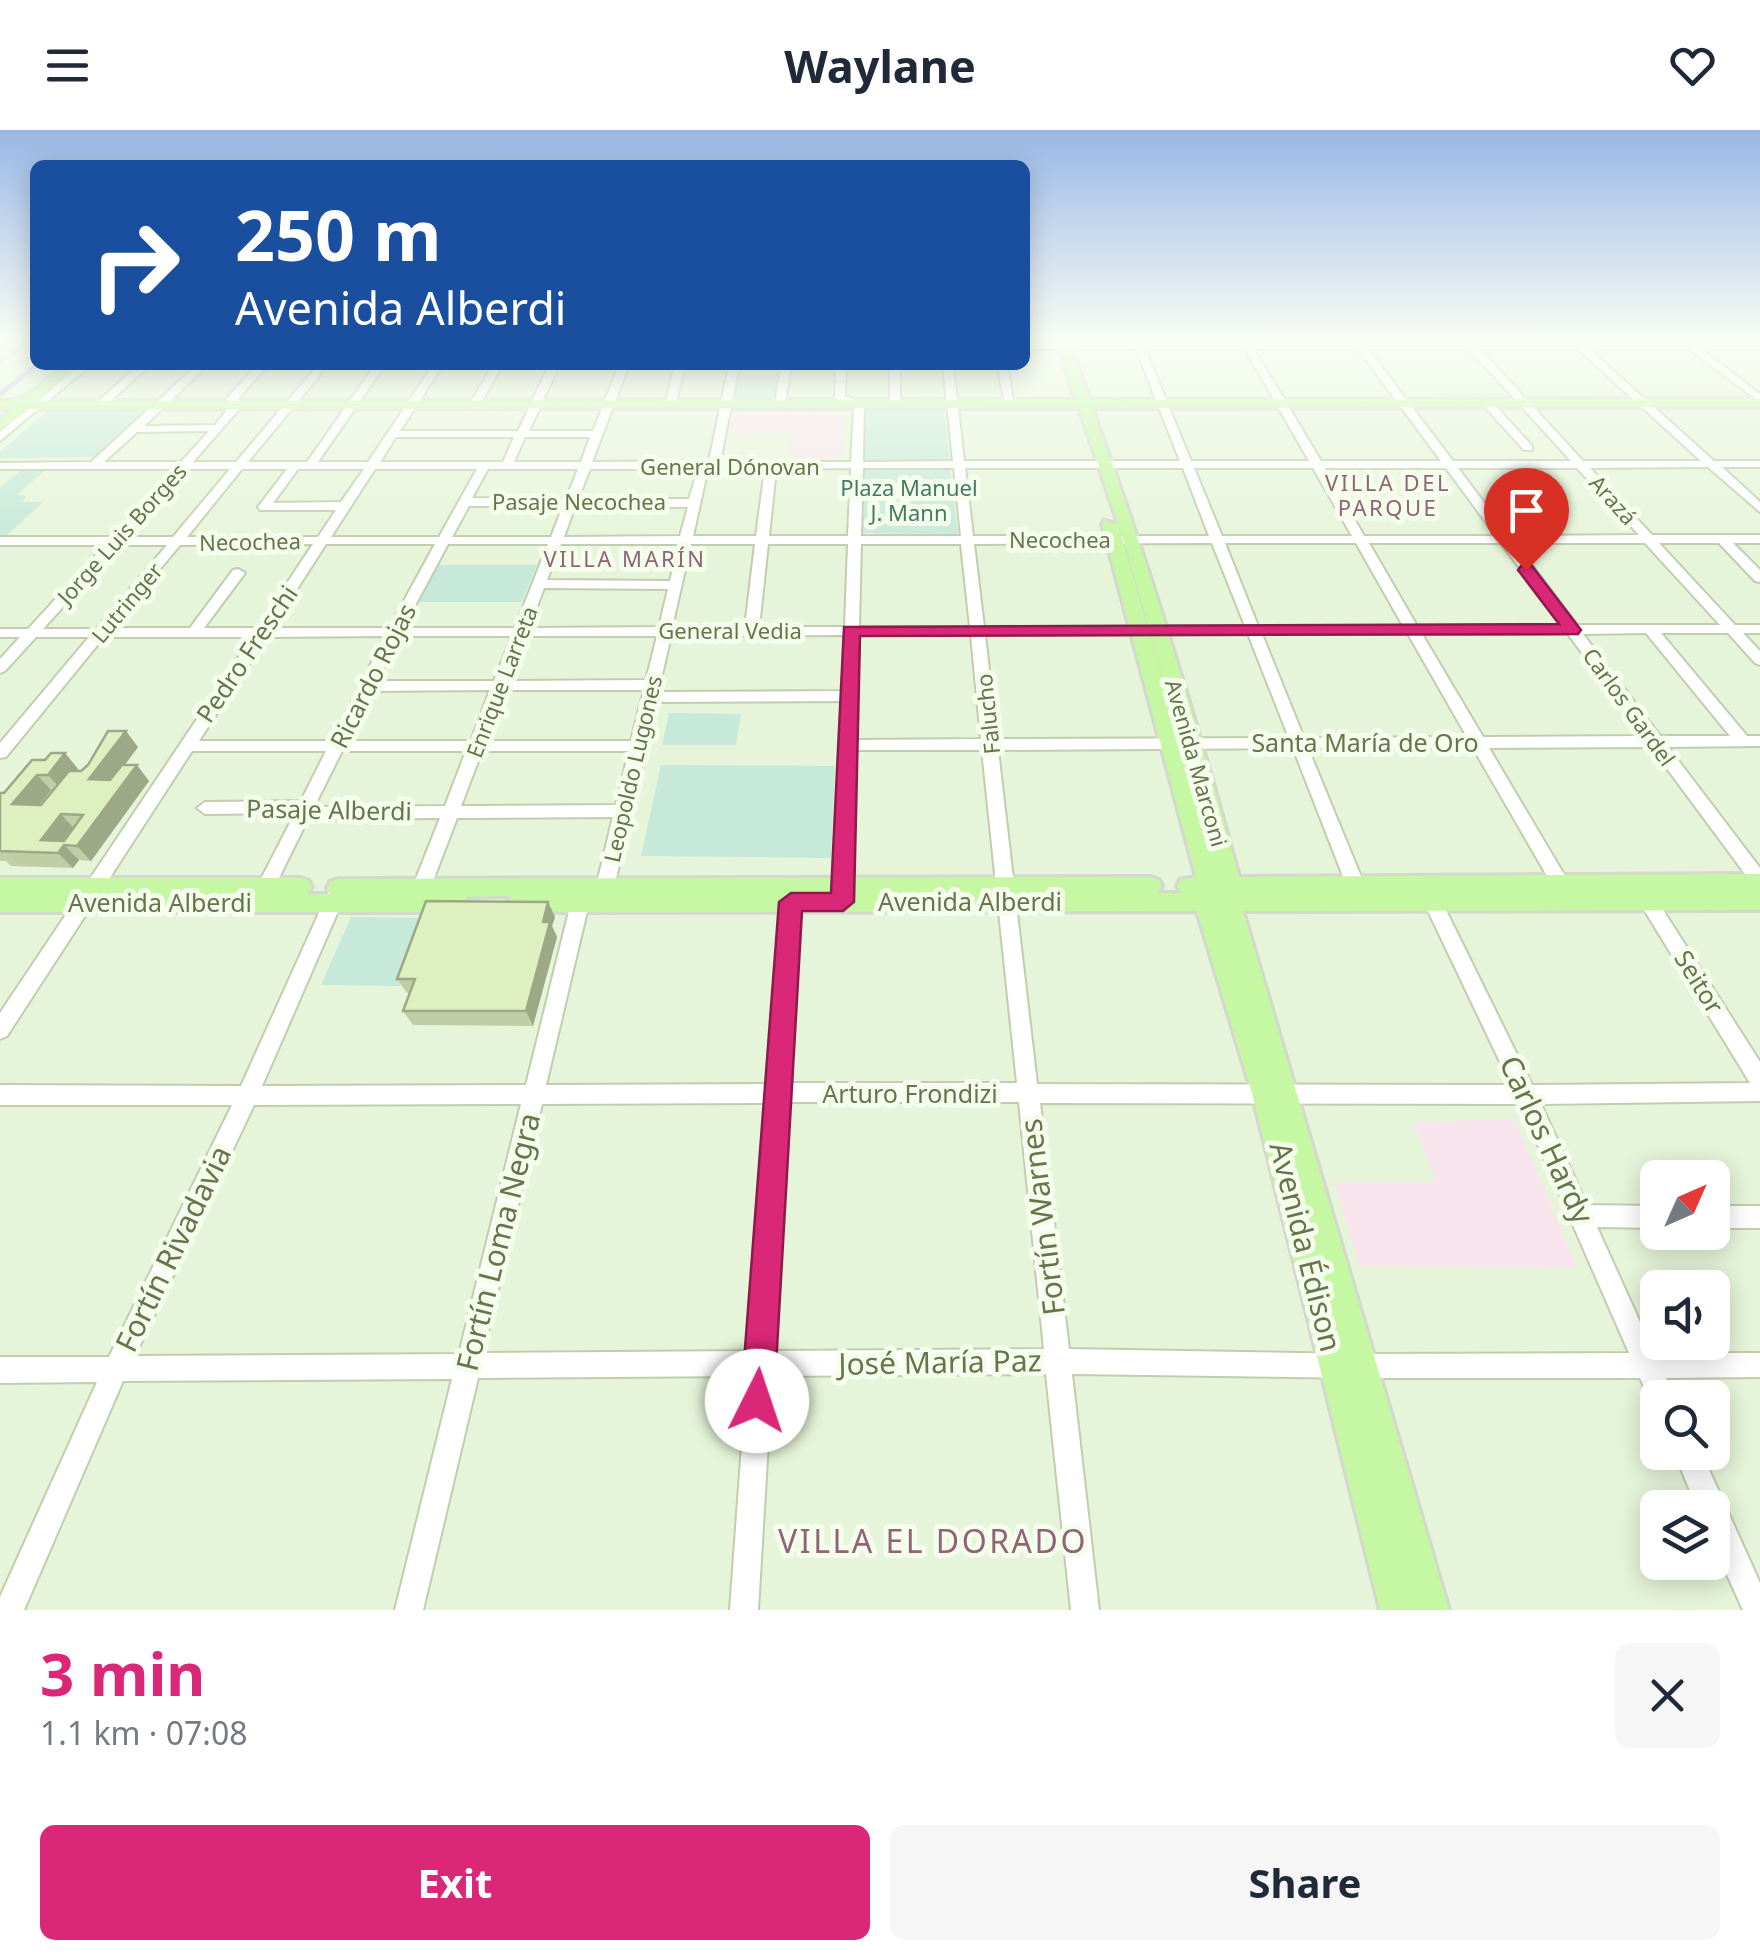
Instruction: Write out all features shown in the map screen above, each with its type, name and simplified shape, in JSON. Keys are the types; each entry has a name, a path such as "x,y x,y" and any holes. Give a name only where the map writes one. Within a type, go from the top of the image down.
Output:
{"main road":[{"path":"0,426 19,409"},
{"name":"Avenida Marconi","path":"1079,409 1100,466 1182,743 1219,894"},
{"name":"Avenida Alberdi","path":"0,888 87,895 336,896 580,903 843,893 1642,892 1760,882"},
{"name":"Avenida Alberdi","path":"1219,894 1355,884 1429,893 1560,883 1760,902"},
{"name":"Avenida Alberdi","path":"0,903 266,887 336,896 422,886 792,894"},
{"name":"Avenida Édison","path":"1219,894 1349,1366 1432,1610"},
{"name":"Avenida Édison","path":"1349,1366 1398,1610"}],"street":[{"path":"0,438 21,409"},
{"path":"96,465 155,409"},
{"name":"Jorge Luis Borges","path":"0,668 184,467 230,409"},
{"name":"Lutringer","path":"0,753 286,409"},
{"path":"309,467 348,409"},
{"name":"Pedro Freschi","path":"0,1030 410,409"},
{"path":"506,467 534,409"},
{"name":"Enrique Larreta","path":"422,886 609,409"},
{"name":"Leopoldo Lugones","path":"604,887 684,541 702,471 711,467 724,409"},
{"path":"843,893 859,409"},
{"name":"Falucho","path":"952,409 1005,894"},
{"path":"1164,409 1355,884"},
{"path":"1284,409 1560,883"},
{"name":"Carlos Gardel","path":"1408,409 1760,882"},
{"path":"1493,409 1528,448"},
{"name":"Arazá","path":"1531,409 1760,660"},
{"path":"1651,409 1760,508"},
{"path":"131,429 218,428"},
{"path":"395,434 598,434"},
{"name":"General Dónovan","path":"0,466 1760,464"},
{"path":"751,632 772,466"},
{"path":"294,467 264,506 346,506"},
{"name":"Ricardo Rojas","path":"266,887 394,632 483,468"},
{"name":"Pasaje Necochea","path":"464,502 694,502"},
{"path":"1722,539 1760,578"},
{"name":"Necochea","path":"0,541 1760,539"},
{"path":"194,632 238,573"},
{"path":"540,584 675,585"},
{"name":"General Vedia","path":"0,633 1760,629"},
{"path":"1651,630 1751,741"},
{"path":"368,686 848,696"},
{"name":"Santa María de Oro","path":"849,744 1751,741"},
{"path":"186,746 638,746"},
{"name":"Pasaje Alberdi","path":"205,808 302,807 306,813 624,811"},
{"path":"580,903 604,887"},
{"name":"Seitor","path":"1642,892 1760,1080"},
{"name":"Carlos Hardy","path":"1429,893 1527,1097 1654,1380"},
{"path":"744,1610 792,894"},
{"name":"Fortín Warnes","path":"1005,894 1085,1610"},
{"name":"Fortín Rivadavia","path":"9,1610 336,896"},
{"name":"Fortín Loma Negra","path":"409,1610 536,1098 580,903"},
{"name":"Arturo Frondizi","path":"0,1095 536,1098 780,1093 1275,1093 1527,1097 1760,1092"},
{"path":"1581,1216 1640,1217"},
{"path":"1730,1217 1760,1218"},
{"name":"José María Paz","path":"0,1370 760,1366 1060,1360 1349,1366 1760,1365"},
{"path":"1730,1549 1758,1610"}],"shaded area":[{"path":"0,409 1760,409 1760,1610 0,1610"},
{"path":"733,410 842,410 842,459 790,459 791,433 729,434"},
{"path":"1515,1119 1577,1268 1359,1266 1334,1182 1436,1182 1414,1122"}],"green space":[{"path":"866,409 943,409 950,460 865,460"},
{"path":"46,412 142,412 96,457 0,458 0,452"},
{"name":"Plaza Manuel J. Mann","path":"864,467 950,468 958,534 863,533"},
{"path":"20,471 44,471 17,495 26,496 22,502 43,502 6,536 0,536 0,488"},
{"path":"438,565 537,565 522,602 419,602"},
{"path":"669,713 741,714 736,745 662,745"},
{"path":"661,765 835,766 831,858 641,856"},
{"path":"351,917 426,918 400,986 321,985"}],"building":[{"path":"108,731 126,731 89,779 110,780 122,765 137,765 77,846 64,845 58,853 0,851 0,793 32,760 65,753 48,775 37,775 12,804 41,805 69,771 81,771","holes":["61,814 83,815 64,841 41,840"]},
{"path":"426,901 548,902 543,922 550,922 526,1011 403,1011 415,979 397,979"}],"district":[{"name":"VILLA DEL PARQUE","path":"1388,496"},
{"name":"VILLA MARÍN","path":"625,559"},
{"name":"VILLA EL DORADO","path":"933,1542"}],"route":[{"path":"757,1401 791,902 843,902 851,631 1572,630 1526,570"}]}
